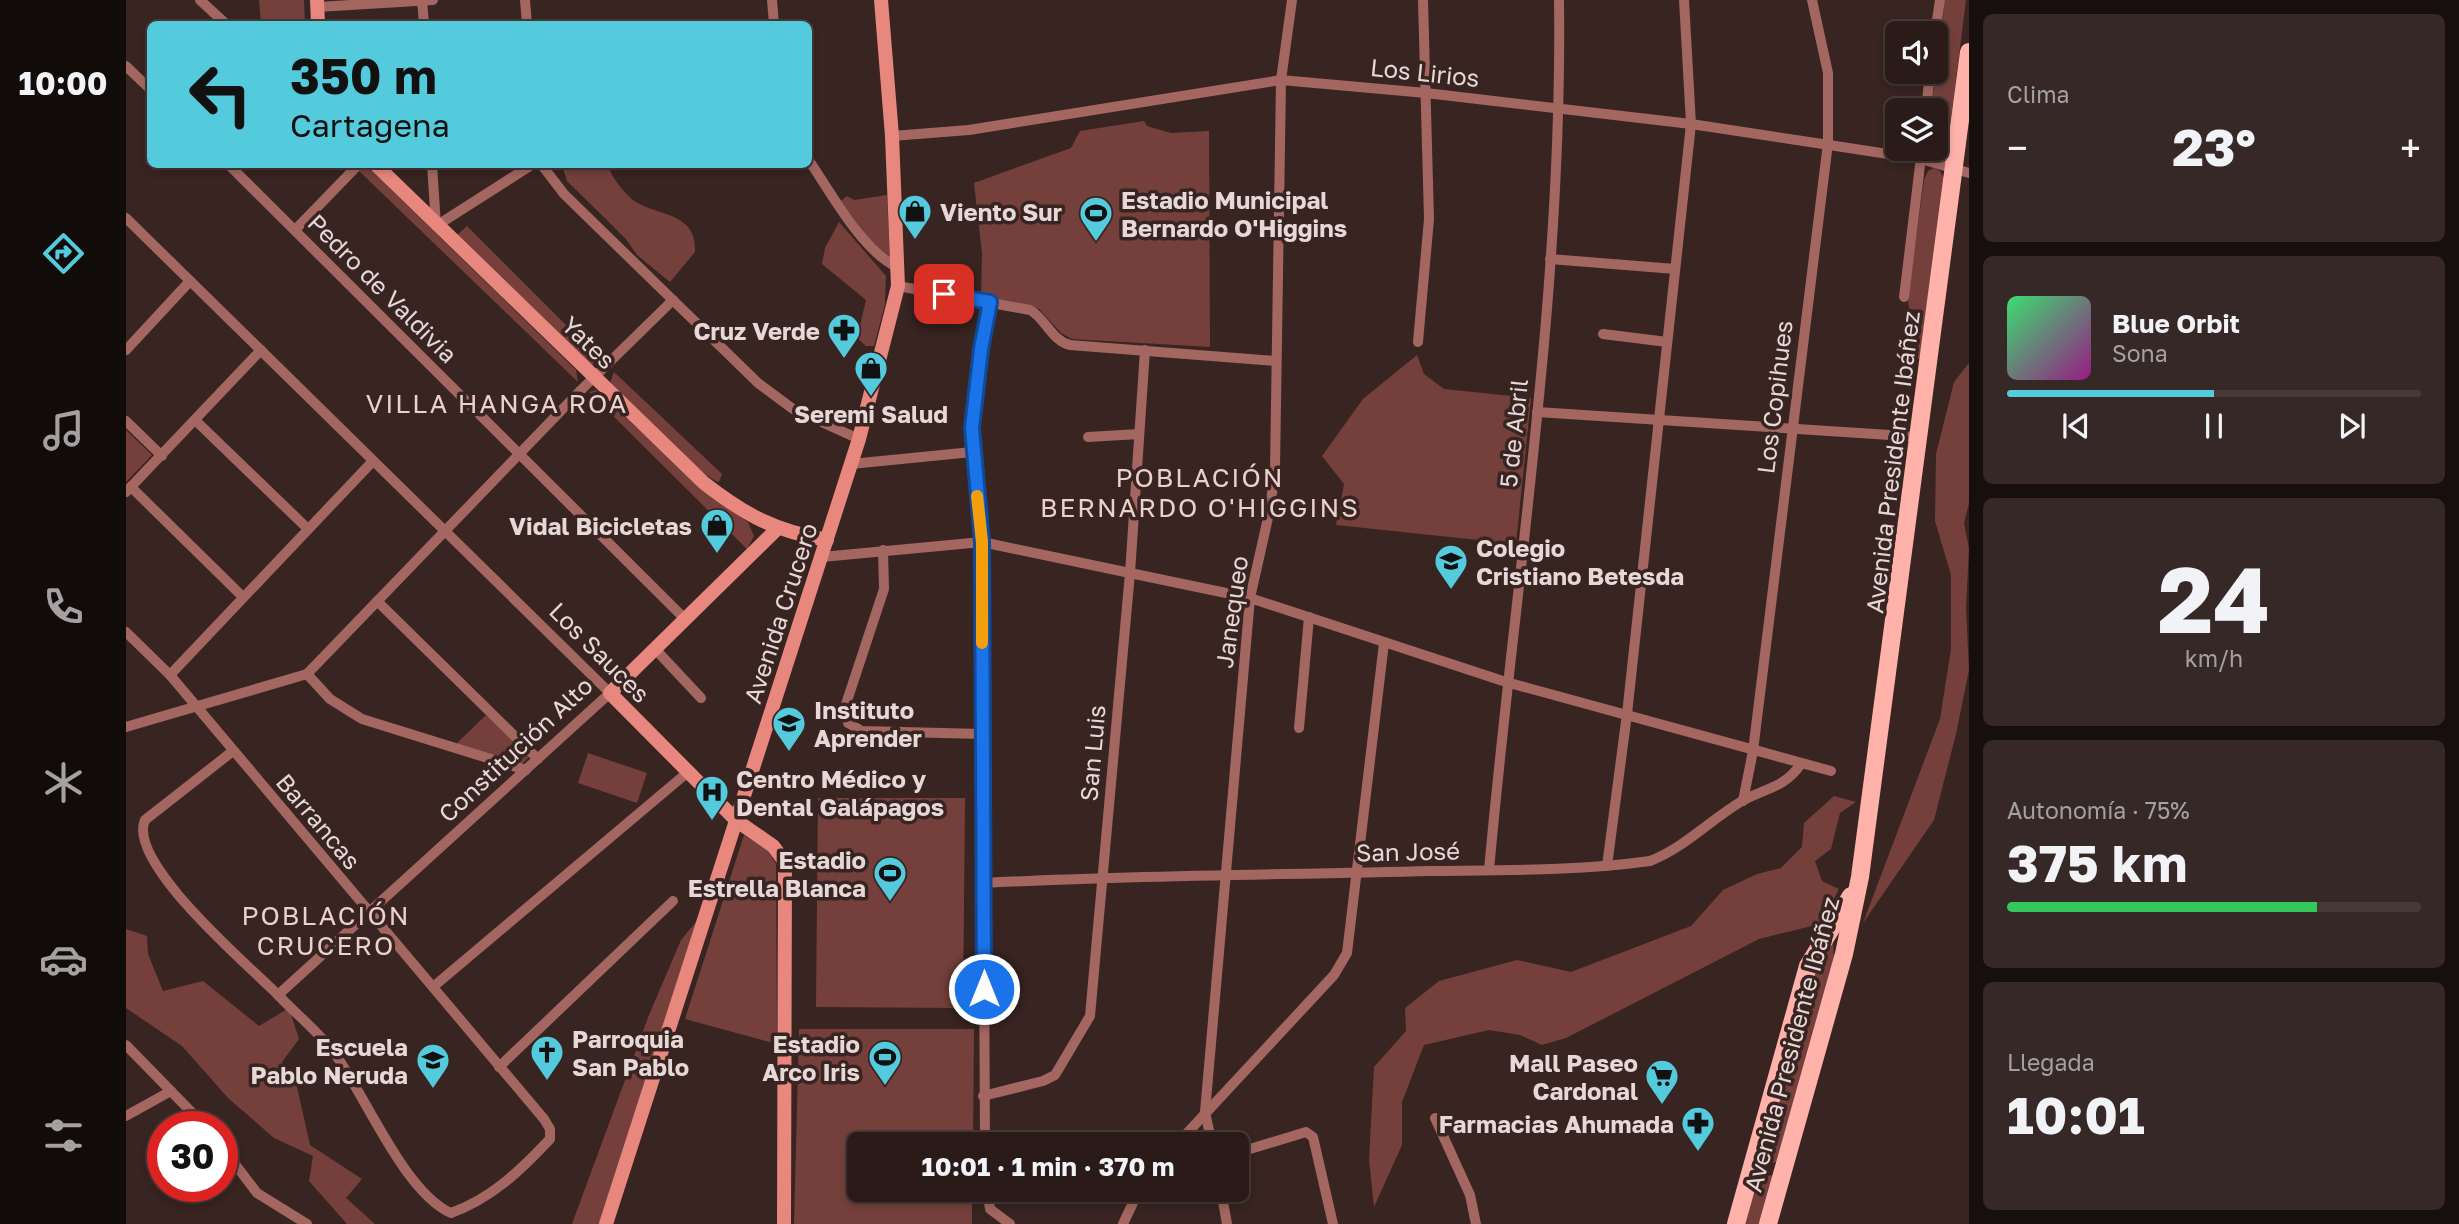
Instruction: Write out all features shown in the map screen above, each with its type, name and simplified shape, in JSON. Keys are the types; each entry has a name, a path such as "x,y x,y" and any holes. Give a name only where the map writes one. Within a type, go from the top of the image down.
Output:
{"main road":[{"name":"Avenida Crucero","path":"606,1224 859,439 898,286 892,136 881,0"},
{"name":"Avenida Presidente Ibáñez","path":"1769,1224 1844,954 1860,877 1961,170 1969,52"},
{"name":"Yates","path":"379,168 704,483 731,504 777,529 827,540"},
{"name":"Constitución Alto","path":"610,693 777,529"},
{"name":"Los Sauces","path":"610,693 737,821 778,851 786,868 784,1224"},
{"name":"Avenida Presidente Ibáñez","path":"1736,1224 1759,1150 1808,966 1860,877"},
{"path":"1824,936 1840,939 1844,954"},
{"path":"1759,1150 1759,1160 1768,1171 1780,1169 1787,1161"}],"street":[{"path":"200,0 223,21"},
{"path":"422,0 424,21"},
{"path":"317,4 433,0"},
{"path":"525,0 527,21"},
{"path":"772,0 774,21"},
{"name":"Janequeo","path":"1209,1132 1205,1112 1250,598 1270,509 1275,469 1281,80 1292,0"},
{"path":"1418,342 1429,219 1423,0"},
{"name":"5 de Abril","path":"1489,870 1506,682 1537,412 1550,259 1560,108 1559,0"},
{"path":"1607,866 1627,714 1691,124 1684,0"},
{"name":"Los Copihues","path":"1743,801 1753,751 1790,427 1828,144 1828,73 1812,0"},
{"path":"1937,21 1940,0"},
{"path":"126,66 147,86"},
{"name":"Los Lirios","path":"892,136 983,128 1281,80 1560,108 1885,150"},
{"path":"1904,297 1920,161"},
{"name":"Los Lirios","path":"1938,161 1961,170"},
{"path":"812,165 871,246 888,263 899,268"},
{"name":"Pedro de Valdivia","path":"232,168 686,620"},
{"path":"295,230 355,168"},
{"path":"432,168 436,226 527,168"},
{"path":"544,168 564,194 778,400 859,439"},
{"name":"Los Sauces","path":"126,218 610,693"},
{"path":"1550,259 1675,269"},
{"path":"126,350 190,281"},
{"path":"898,286 990,302 1037,314 1065,344 1275,361"},
{"path":"126,727 307,674 520,452 673,300"},
{"path":"984,1132 982,542 972,452 977,377 990,302"},
{"path":"1603,334 1667,342"},
{"path":"243,597 128,490 261,350"},
{"name":"San Luis","path":"983,1096 1050,1079 1061,1068 1088,1023 1130,572 1145,350"},
{"path":"1537,412 1921,437"},
{"path":"126,421 162,456"},
{"path":"195,421 308,529"},
{"path":"1088,437 1139,434"},
{"path":"851,464 972,452"},
{"path":"170,675 373,461"},
{"path":"822,557 982,542 1130,572 1250,598 1506,682 1831,771"},
{"path":"883,551 884,589 844,710 848,723 862,731 983,734"},
{"path":"377,601 538,759"},
{"path":"1299,728 1309,617"},
{"name":"Barrancas","path":"126,632 170,675 369,915 544,1119 550,1129 550,1139 496,1190 451,1213 424,1190 395,1155 334,1052 278,995"},
{"path":"1188,1132 1334,975 1347,953 1384,643"},
{"path":"656,650 701,698"},
{"path":"307,674 330,699 362,719 526,770"},
{"name":"Constitución Alto","path":"278,995 610,693"},
{"path":"233,751 150,814 142,826 142,835 155,866 166,882 230,954 278,995"},
{"name":"San José","path":"984,883 1102,876 1225,877 1489,870 1607,866 1650,861 1667,855 1743,801 1785,783 1801,764"},
{"path":"433,987 688,772"},
{"path":"499,1067 673,901"},
{"path":"126,1045 190,1111"},
{"path":"126,1115 171,1091"},
{"path":"1435,1118 1470,1195 1476,1224"},
{"path":"1249,1149 1306,1132 1313,1137 1333,1224"},
{"path":"238,1168 257,1193 307,1224"},
{"path":"989,1202 990,1209 1010,1224"},
{"path":"1123,1224 1133,1202"},
{"path":"1223,1202 1227,1224"}],"shaded area":[{"path":"259,0 304,0 305,21 261,21"},
{"path":"1945,0 1966,0 1948,142 1948,98 1933,98 1934,84 1948,84 1948,21 1942,21"},
{"name":"Estadio Municipal Bernardo O'Higgins","path":"1144,121 1147,126 1171,133 1209,131 1210,347 1072,339 1061,333 1039,309 981,295 982,253 974,183 1071,148 1080,131"},
{"path":"363,168 372,171 576,370 578,382 359,171"},
{"path":"563,168 608,168 618,184 633,200 683,222 694,239 695,252 670,282 637,255 625,238 567,181"},
{"path":"1934,168 1940,171 1944,178 1920,359 1908,357 1918,310 1909,309 1908,299 1924,180 1928,171"},
{"path":"887,195 890,260 872,244 841,201 847,196 854,200"},
{"path":"839,222 886,276 885,304 874,346 866,346 857,338 866,300 822,264 825,248"},
{"path":"467,226 599,358 592,365 457,235"},
{"path":"1417,355 1424,374 1444,389 1531,398 1516,544 1336,525 1344,484 1322,456 1363,399"},
{"path":"1969,363 1969,503 1964,523 1969,549 1966,608 1969,670 1934,820 1863,923 1940,719 1951,649 1951,575 1935,521 1936,454 1954,382"},
{"path":"614,372 722,474 719,482 682,454 610,383"},
{"path":"596,390 711,497 748,522 754,536 747,549 589,392"},
{"path":"126,430 152,455 126,482"},
{"path":"486,715 530,756 521,765 456,744"},
{"path":"588,753 647,773 637,803 578,783"},
{"path":"1834,796 1856,802 1840,813 1831,849 1815,861 1822,881 1839,889 1825,917 1816,925 1759,939 1566,1038 1542,1045 1520,1035 1489,1030 1424,1045 1402,1102 1402,1145 1374,1207 1369,1160 1374,1067 1406,1031 1405,1008 1439,981 1517,960 1571,972 1691,926 1723,890 1757,874 1781,868 1802,847 1804,823"},
{"name":"Estadio Estrella Blanca","path":"818,798 965,798 963,1008 816,1007"},
{"path":"744,835 767,850 776,864 777,1044 685,1019"},
{"path":"706,910 602,1224 572,1224 649,1015 681,940"},
{"path":"126,929 147,936 148,954 163,991 203,981 259,1026 289,1008 299,1039 282,1062 297,1087 310,1145 362,1179 346,1198 375,1224 347,1224 309,1181 313,1156 274,1138 228,1098 182,1046 126,1008"},
{"path":"1833,940 1834,959 1776,1162 1768,1165 1764,1158 1814,975"},
{"name":"Estadio Arco Iris","path":"799,1029 974,1029 973,1132 847,1132 847,1202 972,1202 972,1224 794,1224"},
{"path":"1759,1172 1765,1176 1774,1175 1763,1224 1743,1224"}],"slow traffic":[{"path":"977,496 982,542 982,643"}],"place":[{"name":"Viento Sur","path":"915,241"},
{"name":"Estadio Municipal Bernardo O'Higgins","path":"1096,243"},
{"name":"Cruz Verde","path":"844,360"},
{"name":"Seremi Salud","path":"871,398"},
{"name":"Vidal Bicicletas","path":"717,555"},
{"name":"Colegio Cristiano Betesda","path":"1451,591"},
{"name":"Instituto Aprender","path":"789,753"},
{"name":"Centro Médico y Dental Galápagos","path":"712,822"},
{"name":"Estadio Estrella Blanca","path":"890,903"},
{"name":"Parroquia San Pablo","path":"547,1082"},
{"name":"Estadio Arco Iris","path":"885,1087"},
{"name":"Escuela Pablo Neruda","path":"433,1090"},
{"name":"Mall Paseo Cardonal","path":"1662,1106"},
{"name":"Farmacias Ahumada","path":"1698,1153"}],"district":[{"name":"VILLA HANGA ROA","path":"497,403"},
{"name":"POBLACIÓN BERNARDO O'HIGGINS","path":"1200,492"},
{"name":"POBLACIÓN CRUCERO","path":"326,930"}],"route":[{"path":"944,294 990,302 981,349 972,428 982,542 984,989"}]}
